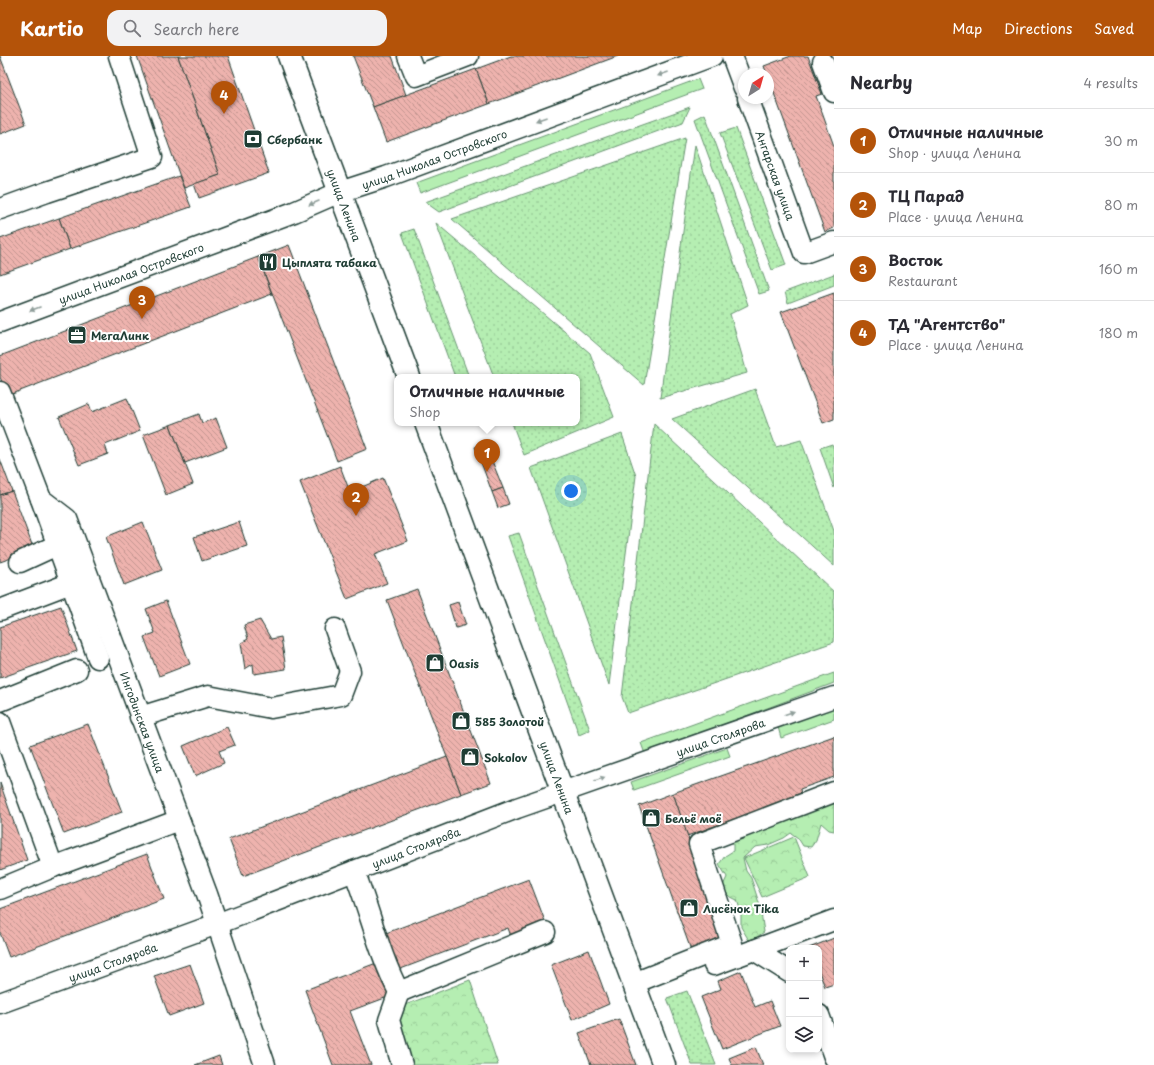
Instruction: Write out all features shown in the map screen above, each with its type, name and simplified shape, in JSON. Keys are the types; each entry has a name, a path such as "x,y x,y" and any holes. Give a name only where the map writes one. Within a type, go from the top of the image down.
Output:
{"main road":[{"name":"улица Ленина","path":"289,56 408,374"},
{"name":"улица Ленина","path":"427,426 664,1065"}],"street":[{"path":"0,209 152,157 119,56"},
{"path":"408,56 416,76 468,56"},
{"name":"улица Николая Островского","path":"0,322 294,212 340,192 394,174 712,56"},
{"path":"732,56 738,72"},
{"path":"823,62 834,92"},
{"name":"Ангарская улица","path":"750,104 804,253 834,242"},
{"path":"0,392 41,499 98,658"},
{"name":"Ингодинская улица","path":"41,499 67,519 217,924 266,1065"},
{"path":"20,562 57,545"},
{"path":"0,610 70,583"},
{"path":"140,717 208,696 271,708 340,695 350,670 336,629"},
{"path":"0,701 77,670"},
{"name":"улица Столярова","path":"0,1003 217,924 517,808 834,697"},
{"path":"0,722 53,867"},
{"path":"636,988 732,944 698,844 834,792"},
{"path":"0,889 53,867 179,820"},
{"path":"354,871 365,899 384,960 399,992 389,1020 402,1065"},
{"path":"636,988 754,950 834,920"},
{"path":"399,992 544,932"},
{"path":"754,950 786,970"},
{"path":"820,1017 834,1057"}],"green space":[{"path":"698,79 702,89 420,193 416,183"},
{"path":"690,107 683,122 439,212 425,202"},
{"path":"705,114 769,291 759,294 695,119"},
{"path":"736,128 786,265 772,270 720,133"},
{"path":"685,138 644,385 452,219"},
{"path":"695,145 748,305 730,314 747,373 660,398"},
{"path":"436,223 590,353 614,417 524,455 513,426 580,426 580,374 493,374"},
{"path":"414,229 468,374 454,374 402,233"},
{"path":"834,274 834,285 788,303 785,292"},
{"path":"755,389 776,447 801,440 834,531 834,566 672,419"},
{"path":"654,424 834,592 834,642 628,713 622,697"},
{"path":"622,434 636,476 609,685 531,468"},
{"path":"832,444 834,450 834,488 820,448"},
{"path":"519,533 590,730 579,735 508,536"},
{"path":"834,673 834,683 645,754 641,743"},
{"path":"834,706 834,719 781,738 778,727"},
{"path":"727,748 730,756 634,790 631,782"},
{"path":"834,796 834,831 829,830 821,823 816,840 811,847 803,846 798,838 791,833 768,845 755,847 743,858 746,871 751,878 760,906 764,932 750,942 741,927 741,912 737,900 729,896 722,888 727,877 719,864 725,856 733,851 733,842 770,824 813,811 824,800"},
{"path":"794,837 810,877 762,897 744,858"},
{"path":"470,980 498,1065 413,1065 399,1018 405,1005"},
{"path":"687,991 716,1065 692,1065 667,998"}],"building":[{"path":"0,56 26,124 0,134"},
{"path":"137,56 178,56 220,175 184,188"},
{"path":"178,56 228,56 269,173 199,198 194,184 220,175"},
{"path":"353,56 392,56 406,95 373,107"},
{"path":"511,56 618,56 489,104 476,69"},
{"path":"791,56 808,56 822,94 816,96 834,146 834,228 825,232 774,93 774,68 765,68 764,66"},
{"path":"476,69 489,104 386,142 373,107"},
{"path":"179,176 191,207 70,249 59,218"},
{"path":"59,218 70,249 0,274 0,239"},
{"path":"289,245 367,449 337,461 258,257"},
{"path":"258,257 272,294 7,396 0,377 0,356"},
{"path":"834,293 834,419 823,423 781,312"},
{"path":"127,398 140,431 105,445 108,454 79,465 59,417 89,404 92,412"},
{"path":"199,414 202,423 216,418 227,447 185,463 170,425"},
{"path":"170,425 193,484 166,495 143,435"},
{"path":"485,443 492,461 482,465 475,447"},
{"path":"0,459 12,491 0,495"},
{"path":"492,461 503,488 492,492 482,465"},
{"path":"340,466 350,492 383,478 408,541 375,554 387,583 347,599 300,482"},
{"path":"503,488 509,504 498,508 492,492"},
{"path":"12,491 34,550 0,562 0,495"},
{"path":"143,522 162,570 124,585 106,537"},
{"path":"239,522 247,546 202,561 194,537"},
{"path":"417,589 491,783 461,794 387,600"},
{"path":"166,601 190,664 159,676 144,637 155,633 146,609"},
{"path":"458,602 466,625 456,628 449,605"},
{"path":"61,606 77,651 0,678 0,627"},
{"path":"260,620 271,639 281,637 286,669 254,674 253,664 245,669 241,643 248,639 244,625"},
{"path":"88,724 122,812 64,834 30,745"},
{"path":"227,727 235,745 219,751 224,763 195,776 183,746"},
{"path":"834,736 834,777 800,789 801,795 687,836 673,793"},
{"path":"447,757 461,794 243,876 229,839"},
{"path":"0,783 27,860 0,870"},
{"path":"673,793 724,942 692,953 639,806"},
{"path":"147,854 164,899 9,957 0,933 0,909"},
{"path":"529,879 548,929 513,942 508,928 385,975 393,995 350,1011 371,1065 333,1065 305,990 387,959 378,936"},
{"path":"834,938 834,984 825,987 822,980 822,945 816,945"},
{"path":"589,950 609,1004 572,1020 551,965"},
{"path":"190,964 204,1003 169,1016 154,976"},
{"path":"741,971 755,1007 770,1001 780,1026 722,1049 701,997 721,989 718,981"},
{"path":"619,1019 636,1065 591,1065 579,1033"},
{"path":"756,1047 763,1065 732,1065 729,1058"},
{"path":"219,1056 222,1065 195,1065"}],"place":[{"name":"ТД \"Агентство\"","path":"224,114"},
{"name":"Сбербанк","path":"253,139"},
{"name":"Цыплята табака","path":"268,262"},
{"name":"Восток","path":"142,319"},
{"name":"МегаЛинк","path":"77,335"},
{"name":"Отличные наличные","path":"487,472"},
{"name":"ТЦ Парад","path":"356,516"},
{"name":"Oasis","path":"435,663"},
{"name":"585 Золотой","path":"461,721"},
{"name":"Sokolov","path":"470,757"},
{"name":"Бельё моё","path":"651,818"},
{"name":"Лисёнок Tika","path":"689,908"}]}
